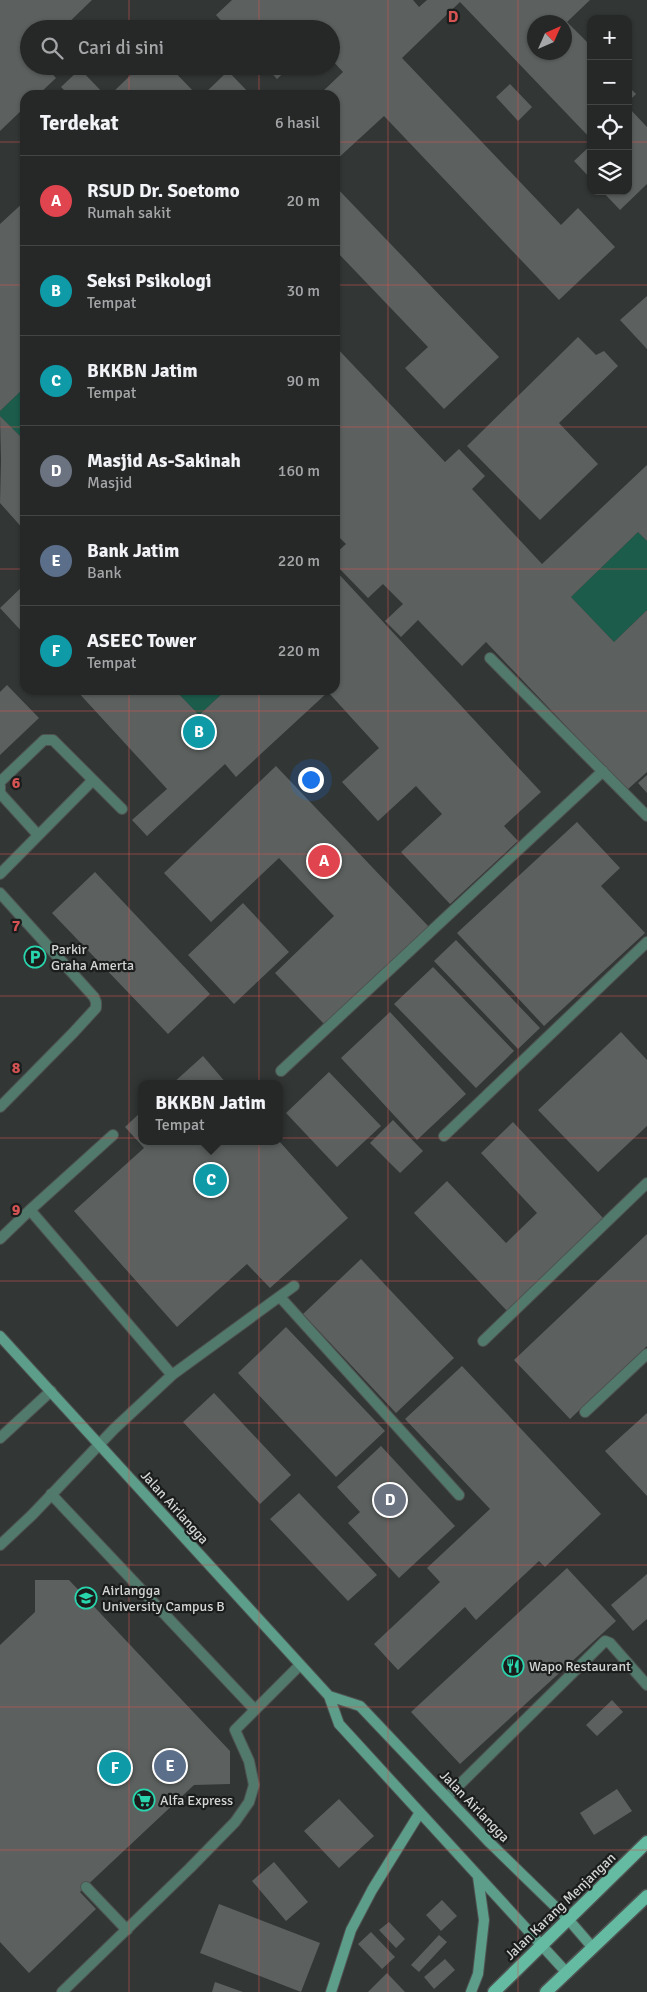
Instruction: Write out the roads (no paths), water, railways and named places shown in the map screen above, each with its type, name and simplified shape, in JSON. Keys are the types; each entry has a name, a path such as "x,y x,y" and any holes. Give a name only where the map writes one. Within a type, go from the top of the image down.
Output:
{"main road":[{"name":"Jalan Airlangga","path":"0,1336 329,1696 339,1724 419,1814 566,1973"},
{"name":"Jalan Airlangga","path":"329,1696 360,1706 490,1842 568,1919 593,1948"},
{"path":"331,1992 351,1930 372,1890 419,1814"},
{"name":"Jalan Karang Menjangan","path":"494,1992 647,1842"},
{"path":"471,1992 478,1974 484,1920 478,1877"},
{"path":"546,1992 647,1896"}],"lane":[{"path":"490,658 647,816"},
{"path":"0,782 44,740 53,740 122,809"},
{"path":"281,1071 602,771"},
{"path":"0,874 93,780"},
{"path":"0,786 0,793 38,836"},
{"path":"0,893 94,997 96,1002 96,1008 0,1107"},
{"path":"444,1136 647,942"},
{"path":"0,1239 113,1135"},
{"path":"484,1341 647,1183"},
{"path":"30,1210 172,1375"},
{"path":"0,1545 99,1444 172,1375 294,1286"},
{"path":"280,1297 459,1495"},
{"path":"585,1412 647,1354"},
{"path":"0,1432 49,1389"},
{"path":"0,1438 49,1389"},
{"path":"51,1494 255,1710"},
{"path":"447,1797 605,1641 610,1643 647,1685"},
{"path":"62,1992 235,1822 249,1802 254,1785 249,1761 235,1730 300,1664"},
{"path":"86,1886 127,1930"}],"place":[{"name":"Seksi Psikologi","path":"199,732"},
{"name":"RSUD Dr. Soetomo","path":"324,861"},
{"name":"Parkir Graha Amerta","path":"35,957"},
{"name":"BKKBN Jatim","path":"211,1180"},
{"name":"Masjid As-Sakinah","path":"390,1500"},
{"name":"Airlangga University Campus B","path":"86,1598"},
{"name":"Wapo Restaurant","path":"513,1666"},
{"name":"Bank Jatim","path":"170,1766"},
{"name":"ASEEC Tower","path":"115,1768"},
{"name":"Alfa Express","path":"144,1800"}]}
